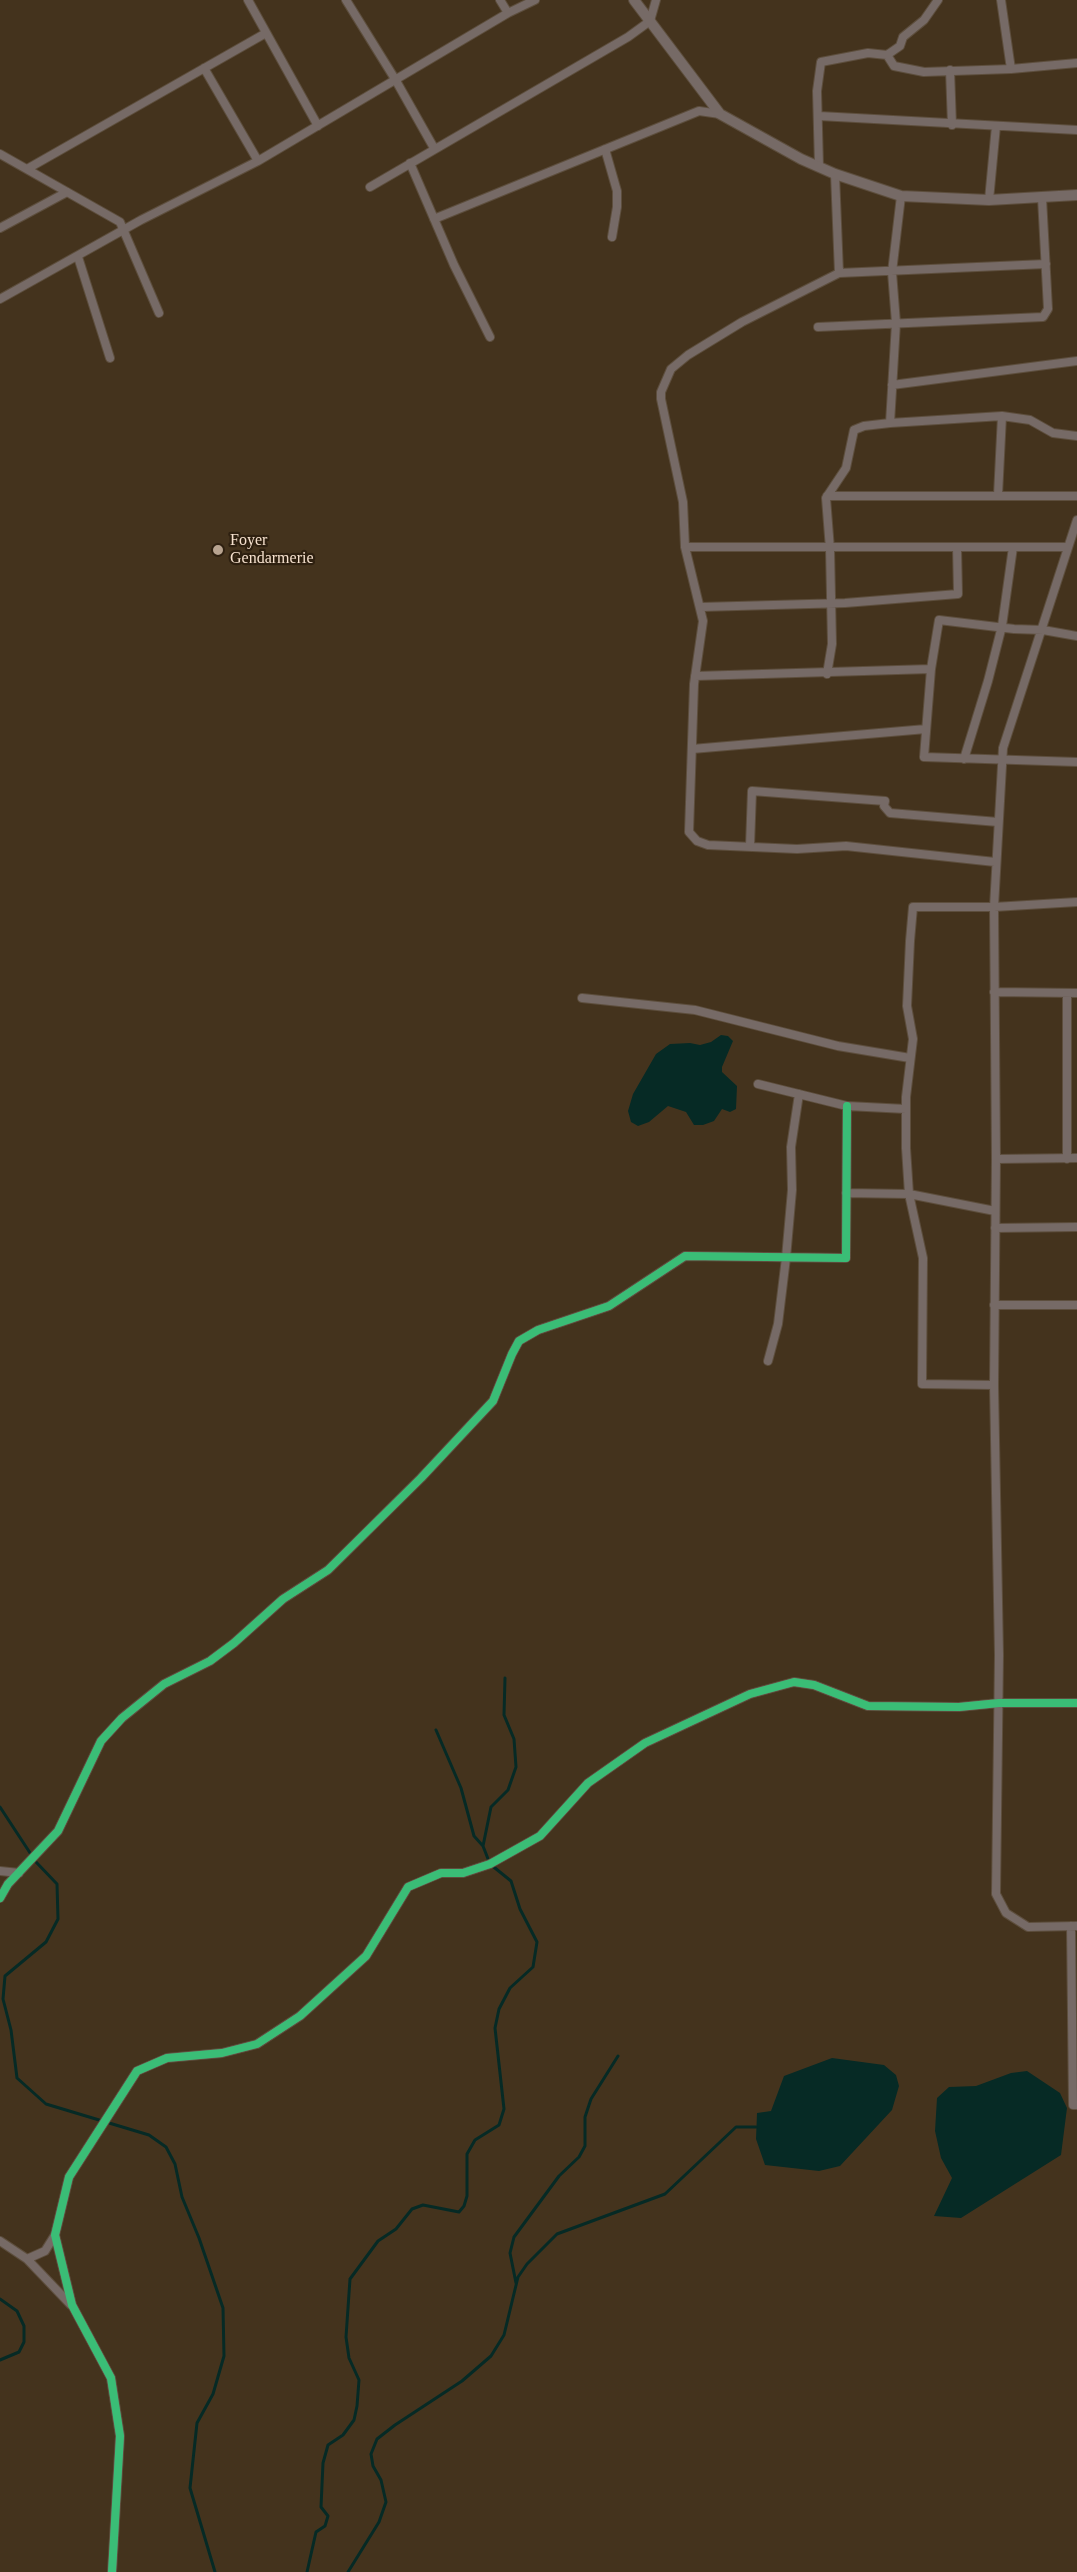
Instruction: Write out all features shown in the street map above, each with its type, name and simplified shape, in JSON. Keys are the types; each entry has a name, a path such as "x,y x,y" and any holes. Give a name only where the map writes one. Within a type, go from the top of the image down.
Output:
{"street":[{"path":"248,0 318,126"},
{"path":"358,0 348,3 434,148"},
{"path":"500,0 508,14"},
{"path":"0,299 124,229 258,161 395,79 535,0"},
{"path":"634,0 720,114"},
{"path":"370,187 628,37 650,21 656,0"},
{"path":"819,166 817,92 821,62 868,53 887,55 900,46 903,37 924,20 938,0"},
{"path":"1001,0 1011,69"},
{"path":"27,169 266,33"},
{"path":"887,55 894,66 924,72 1011,69 1077,63"},
{"path":"204,68 258,161"},
{"path":"950,70 952,125"},
{"path":"434,219 699,111 720,114 835,174 901,196 989,200 1077,195"},
{"path":"819,116 1077,130"},
{"path":"989,200 996,126"},
{"path":"605,149 617,191 612,237"},
{"path":"0,154 120,222 159,313"},
{"path":"410,163 490,337"},
{"path":"835,174 839,273"},
{"path":"0,228 67,192"},
{"path":"890,423 896,322 892,272 901,196"},
{"path":"818,327 1043,317 1048,309 1042,198"},
{"path":"78,256 110,358"},
{"path":"995,862 846,846 797,849 708,845 697,841 689,832 695,676 703,632 701,607 685,547 682,493 661,399 664,384 671,369 688,355 742,322 839,273 1046,264"},
{"path":"892,385 1077,361"},
{"path":"998,495 1002,416"},
{"path":"826,674 832,644 827,496 848,463 852,432 864,426 890,423 1002,416 1030,420 1053,433 1077,436"},
{"path":"827,496 1077,496"},
{"path":"1077,520 1001,761 994,907 996,1159 994,1385 999,1703 996,1894 1006,1913 1028,1927 1074,1926 1073,2105 1077,2105"},
{"path":"685,547 830,549 1068,547"},
{"path":"701,607 832,603 958,594 957,547"},
{"path":"964,759 1002,627 1013,547"},
{"path":"1077,636 1043,630 939,620 931,669 924,757 1077,762"},
{"path":"695,676 826,674 931,669"},
{"path":"692,749 926,729"},
{"path":"750,846 752,791 885,801 884,806 890,813 998,822"},
{"path":"994,1385 922,1384 923,1258 909,1194 906,1148 906,1109 913,1039 907,1006 913,907 994,907 1077,902"},
{"path":"994,992 1077,993"},
{"path":"996,1159 1072,1159 1067,993"},
{"path":"582,998 694,1010 838,1046 910,1058"},
{"path":"758,1084 847,1107 906,1109"},
{"path":"768,1361 778,1324 786,1258 792,1190 791,1148 800,1094"},
{"path":"0,1899 8,1884 58,1831 101,1741 122,1718 164,1684 210,1662 283,1599 328,1570 421,1478 493,1401 519,1341 538,1330 609,1306 685,1256 846,1258 847,1107"},
{"path":"846,1193 909,1194 995,1211"},
{"path":"995,1228 1077,1227"},
{"path":"994,1305 1077,1305"},
{"path":"27,2259 45,2251 55,2235 69,2176 137,2071 167,2058 222,2053 258,2044 300,2016 366,1956 408,1887 441,1873 463,1873 487,1866 540,1836 588,1783 645,1743 750,1694 794,1682 814,1685 868,1706 959,1707 999,1703 1077,1702"},
{"path":"0,1871 19,1873"},
{"path":"55,2235 72,2305 111,2378 120,2436 112,2572"},
{"path":"0,2241 27,2259 72,2305"}],"water":[{"path":"721,1035 728,1036 733,1041 722,1072 737,1086 736,1109 730,1112 722,1109 714,1121 703,1125 694,1125 686,1112 668,1106 649,1122 638,1126 631,1122 628,1111 633,1094 656,1054 670,1044 700,1045 711,1042"},
{"path":"832,2058 884,2065 896,2075 899,2086 892,2110 840,2166 819,2171 765,2165 756,2139 757,2113 771,2111 784,2076"},
{"path":"1027,2071 1060,2093 1067,2108 1061,2155 961,2218 934,2216 952,2178 941,2158 935,2131 937,2098 949,2087 976,2086 1011,2073"}],"waterway":[{"path":"307,2572 316,2532 325,2526 328,2516 321,2507 323,2463 328,2445 343,2435 354,2420 357,2406 359,2380 349,2358 346,2337 350,2279 378,2241 396,2229 412,2209 423,2205 459,2212 467,2196 467,2154 475,2140 499,2125 504,2109 495,2028 499,2009 510,1988 533,1967 537,1942 520,1909 511,1881 490,1864 483,1846 491,1807 508,1790 516,1767 514,1739 504,1715 505,1678"},
{"path":"436,1730 461,1788 474,1836 483,1846"},
{"path":"0,1807 36,1862 57,1884 58,1919 46,1942 5,1976 3,1999 11,2030 17,2078 46,2104 149,2135 166,2147 175,2164 182,2197 223,2308 224,2356 213,2394 197,2423 190,2488 215,2572"},
{"path":"516,2283 510,2253 514,2237 559,2176 579,2157 585,2146 585,2117 591,2099 618,2056"},
{"path":"348,2572 379,2522 386,2502 371,2454 377,2439 462,2381 491,2356 504,2335 518,2277 527,2264 557,2234 665,2194 736,2127 756,2127"},
{"path":"0,2299 17,2311 24,2326 24,2342 19,2352 0,2360"}],"cycle path":[{"path":"0,1898 8,1884 58,1831 101,1741 122,1718 164,1684 210,1661 234,1643 283,1599 328,1570 421,1478 493,1401 519,1341 538,1330 609,1306 685,1256 846,1258 847,1106"},
{"path":"112,2572 120,2436 111,2378 72,2305 55,2235 69,2177 137,2071 167,2058 222,2053 257,2044 300,2016 366,1956 408,1887 441,1873 463,1873 490,1864 540,1836 588,1783 645,1743 750,1694 794,1682 814,1685 868,1706 959,1707 999,1703 1077,1703"}],"place":[{"name":"Foyer Gendarmerie","path":"218,550"}]}
